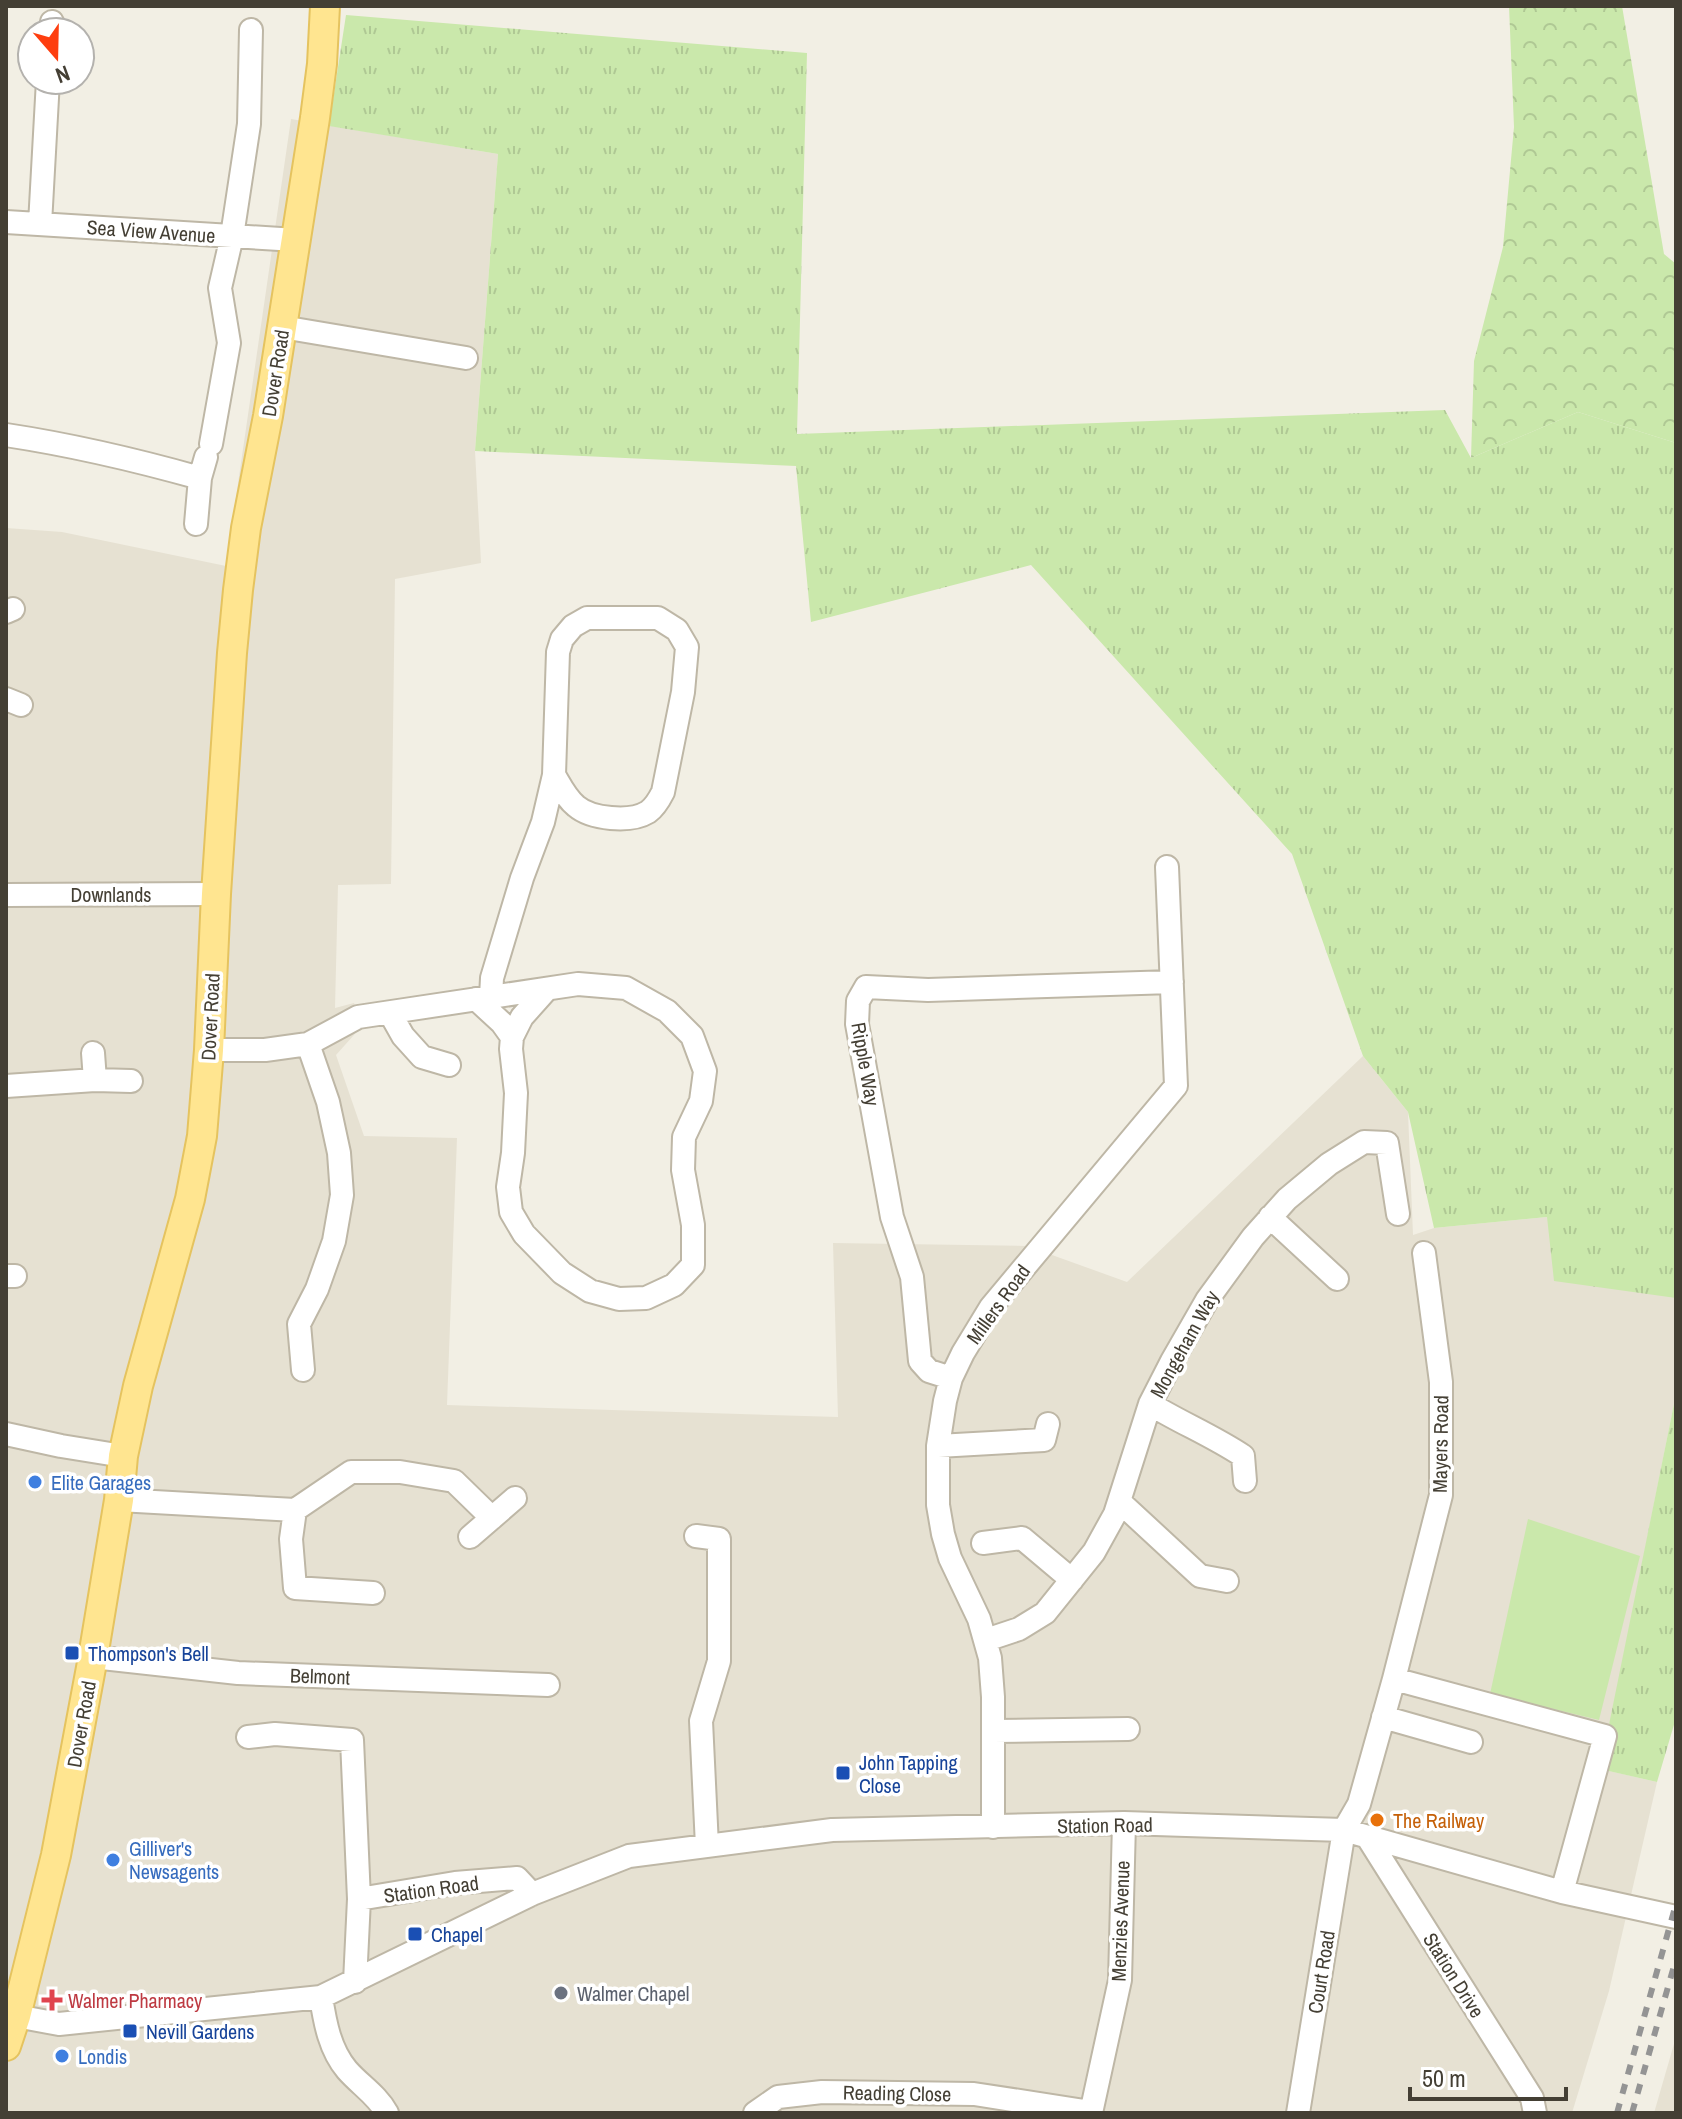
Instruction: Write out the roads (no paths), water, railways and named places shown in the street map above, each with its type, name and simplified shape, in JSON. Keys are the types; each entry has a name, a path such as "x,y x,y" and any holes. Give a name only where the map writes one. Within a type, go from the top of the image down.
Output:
{"main road":[{"name":"Dover Road","path":"6,2046 56,1855 93,1657 119,1500 123,1456 138,1386 190,1199 202,1136 232,653 240,574 315,118 325,6"}],"street":[{"path":"196,524 229,343 220,288 232,236 249,124 251,30"},
{"path":"40,224 47,96"},
{"name":"Sea View Avenue","path":"6,222 296,240"},
{"path":"282,327 466,358"},
{"path":"6,435 77,447 206,460"},
{"path":"484,998 543,822 554,775 558,652 562,639 573,626 587,618 658,618 677,630 687,647 683,692 663,792 656,805 646,814 598,817 575,805 554,775"},
{"name":"Millers Road","path":"993,1827 993,1677 979,1619 950,1558 943,1534 936,1475 945,1401 951,1378 977,1327 1176,1086 1167,867"},
{"name":"Downlands","path":"6,895 216,894"},
{"name":"Ripple Way","path":"951,1378 929,1371 920,1361 912,1277 892,1217 857,1024 858,1001 866,987 928,990 1172,982"},
{"path":"209,1050 265,1050 308,1044 358,1017 578,984 626,988 667,1011 692,1036 705,1071 701,1101 684,1137 683,1170 693,1225 693,1265 674,1285 646,1298 619,1299 590,1291 562,1273 524,1234 511,1212 508,1187 516,1093 512,1037 522,1017 547,989"},
{"path":"484,998 512,1037"},
{"path":"390,1013 403,1036 422,1057 449,1065"},
{"path":"303,1370 299,1324 317,1289 334,1241 342,1195 339,1153 328,1102 308,1044"},
{"path":"93,1053 95,1080"},
{"path":"6,1086 95,1080 131,1081"},
{"name":"Mongeham Way","path":"986,1640 1019,1629 1045,1613 1100,1542 1120,1502 1150,1404 1207,1300 1270,1217 1307,1181 1364,1142 1387,1143 1398,1214"},
{"path":"1270,1217 1337,1279"},
{"name":"Mayers Road","path":"1344,1830 1359,1804 1441,1495 1441,1382 1424,1253"},
{"path":"1150,1404 1243,1456 1245,1481"},
{"path":"938,1446 1044,1440 1048,1424"},
{"path":"6,1434 123,1456"},
{"path":"119,1500 295,1510 351,1472 400,1472 454,1481 492,1518"},
{"path":"470,1537 515,1498"},
{"path":"1120,1502 1200,1576 1227,1581"},
{"path":"295,1510 291,1539 295,1588 373,1593"},
{"path":"696,1536 719,1539 719,1661 701,1721 707,1846"},
{"path":"983,1543 1022,1538 1072,1580"},
{"name":"Belmont","path":"93,1657 238,1673 548,1685"},
{"path":"1394,1679 1605,1736 1562,1892"},
{"path":"1383,1717 1471,1742"},
{"path":"993,1731 1128,1729"},
{"path":"248,1737 275,1734 352,1740 359,1899"},
{"name":"Station Road","path":"16,2016 59,2024 321,1997 532,1894 629,1856 832,1830 1124,1823 1344,1830 1562,1892 1676,1917"},
{"name":"Menzies Avenue","path":"1091,2112 1120,1980 1124,1823"},
{"name":"Court Road","path":"1298,2113 1344,1830"},
{"name":"Station Drive","path":"1368,1838 1532,2098 1535,2113"},
{"name":"Station Road","path":"355,1982 359,1899 455,1883 517,1878 532,1894"},
{"path":"321,1997 333,2048 346,2069 381,2102 387,2113"},
{"name":"Reading Close","path":"755,2113 778,2097 822,2092 974,2094 1091,2112"}],"railway":[{"path":"1617,2113 1676,1904"},
{"path":"1632,2113 1676,1959"}],"place":[{"name":"Elite Garages","path":"35,1482"},
{"name":"Thompson's Bell","path":"72,1653"},
{"name":"John Tapping Close","path":"843,1773"},
{"name":"The Railway","path":"1377,1820"},
{"name":"Gilliver's Newsagents","path":"113,1860"},
{"name":"Chapel","path":"415,1934"},
{"name":"Walmer Chapel","path":"561,1993"},
{"name":"Walmer Pharmacy","path":"52,2000"},
{"name":"Nevill Gardens","path":"130,2031"},
{"name":"Londis","path":"62,2056"}]}
